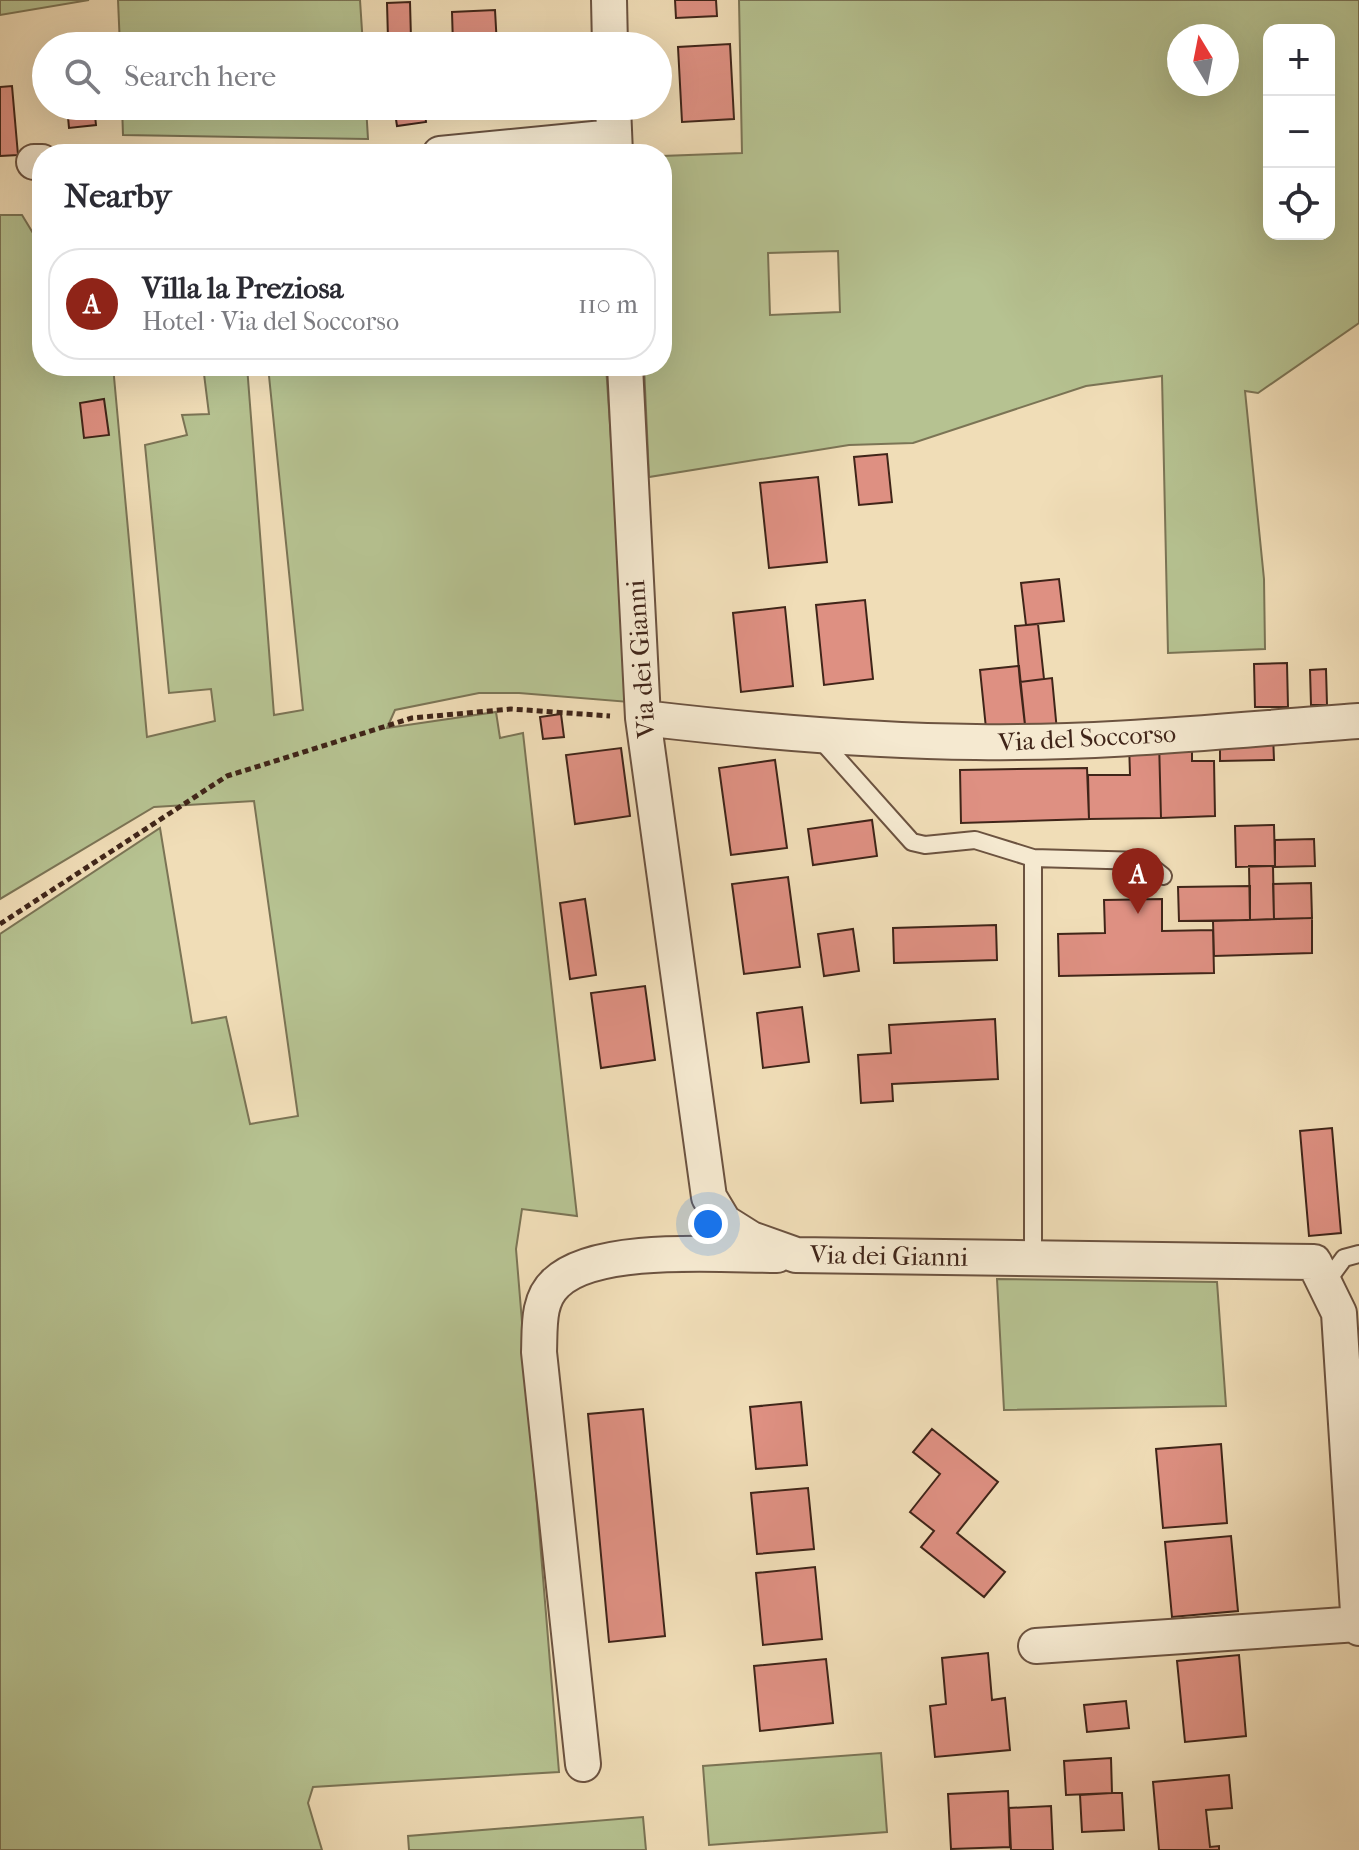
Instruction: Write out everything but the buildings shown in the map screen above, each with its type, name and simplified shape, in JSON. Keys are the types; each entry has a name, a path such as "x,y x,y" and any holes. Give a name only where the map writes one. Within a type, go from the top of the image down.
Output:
{"street":[{"path":"609,0 610,32"},
{"path":"519,144 614,132"},
{"name":"Via dei Gianni","path":"626,376 643,718 709,1197 724,1222 751,1239 796,1255 1314,1262 1339,1313 1359,1626"},
{"name":"Via del Soccorso","path":"643,718 778,734 975,743 1359,721"},
{"path":"583,1764 539,1352 540,1311 554,1284 582,1265 647,1255 796,1255"},
{"path":"1036,1646 1359,1626"}],"lane":[{"path":"815,734 912,842 925,845 975,840 1033,858 1144,861 1163,876"},
{"path":"1033,858 1033,1259"},
{"path":"1325,1284 1344,1258 1359,1254"}],"path":[{"path":"0,924 227,776 412,718 511,709 643,718"}],"green space":[{"path":"0,0 89,0 0,15"},
{"path":"118,0 360,0 362,32 119,32"},
{"path":"739,0 1359,0 1359,323 1258,393 1245,391 1264,579 1265,649 1168,653 1162,376 1086,386 913,443 849,445 649,477 644,376 672,376 672,156 742,153","holes":["838,251 840,312 770,315 768,253"]},
{"path":"122,120 367,120 368,139 123,135"},
{"path":"0,215 22,215 32,232 32,376 114,376 147,737 215,721 211,689 169,693 145,445 187,435 182,415 209,414 204,376 248,376 274,715 303,710 269,376 607,376 629,702 479,693 395,710 387,728 496,712 500,738 523,733 577,1216 522,1209 516,1249 559,1772 313,1787 308,1803 322,1850 0,1850 0,934 160,828 192,1023 226,1017 250,1124 298,1116 254,801 154,807 0,899"},
{"path":"997,1279 1217,1282 1226,1406 1004,1410"},
{"path":"881,1753 887,1832 709,1845 703,1766"},
{"path":"643,1817 646,1850 409,1850 408,1836"}],"place":[{"name":"Villa la Preziosa","path":"1138,914"}]}
